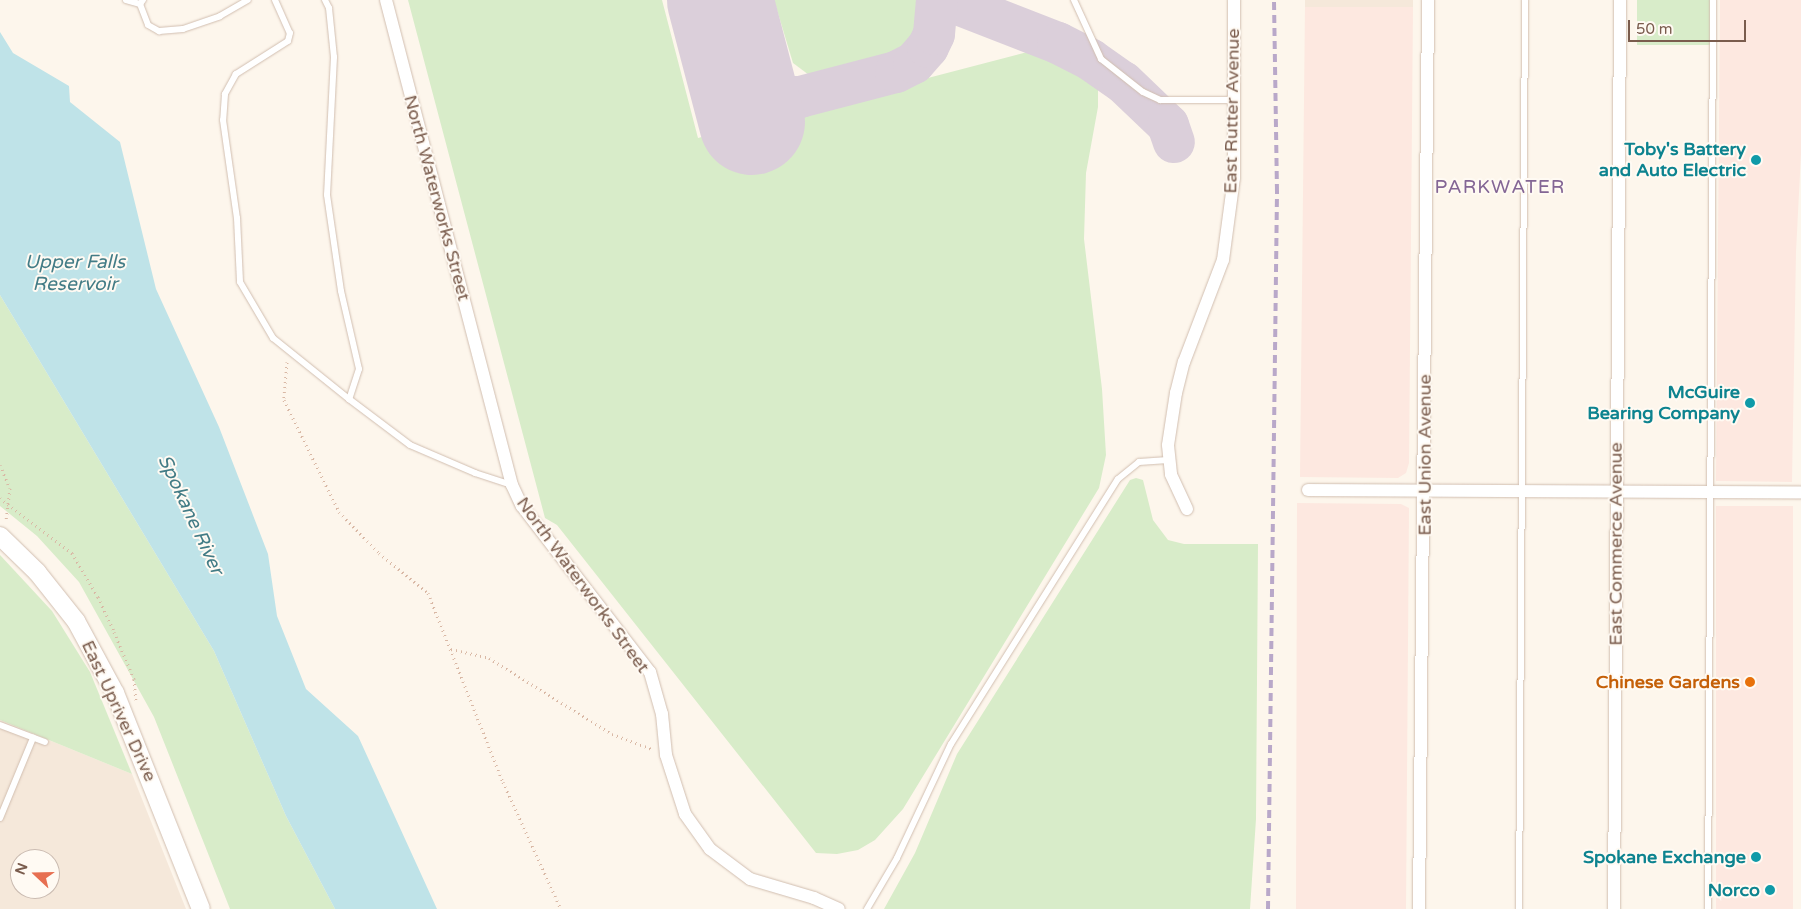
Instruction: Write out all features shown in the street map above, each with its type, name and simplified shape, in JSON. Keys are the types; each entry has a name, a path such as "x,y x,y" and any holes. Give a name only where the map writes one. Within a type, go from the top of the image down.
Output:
{"street":[{"name":"North Waterworks Street","path":"386,0 512,485 522,506 650,672 662,714 666,755 685,814 710,849 750,879 814,898 839,909"},
{"name":"East Rutter Avenue","path":"1187,509 1176,487 1168,460 1176,393 1223,260 1234,178 1234,0"},
{"name":"East Union Avenue","path":"1419,909 1425,490 1428,0"},
{"name":"East Commerce Avenue","path":"1614,909 1620,0"},
{"path":"1308,490 1801,493"},
{"name":"East Upriver Drive","path":"0,536 37,572 76,621 85,637 115,693 150,774 202,909"}],"lane":[{"path":"126,0 141,2 148,25 159,31 183,29 220,16 248,0"},
{"path":"275,0 290,33 288,41 236,74 225,94 223,120 237,218 240,282 273,338 348,399 410,445 475,473 512,485"},
{"path":"325,0 329,8 334,57 328,195 341,291 359,369 348,399"},
{"path":"1074,0 1102,59 1143,92 1160,100 1233,100"},
{"path":"1518,909 1523,490 1525,0"},
{"path":"1708,909 1712,492 1713,0"},
{"path":"867,909 897,858 950,744 1118,479 1128,467 1139,462 1168,460"},
{"path":"0,725 45,742"},
{"path":"0,818 33,738"}],"path":[{"path":"289,351 283,376 284,400 339,512 379,553 428,593 503,782 562,909"},
{"path":"0,465 10,488 10,504"},
{"path":"451,649 489,658 612,734 666,755"}],"shaded area":[{"path":"1305,0 1413,0 1413,7 1305,7"},
{"path":"1720,0 1801,0 1801,154 1796,252 1792,482 1716,481"},
{"path":"1305,7 1413,7 1409,463 1406,473 1398,478 1300,477"},
{"path":"1297,503 1401,504 1409,508 1406,909 1296,909"},
{"path":"1716,506 1793,506 1793,909 1716,909"},
{"path":"0,720 132,774 186,909 0,909"}],"green space":[{"path":"408,0 662,0 698,138 1035,50 1066,61 1098,79 1098,107 1086,173 1084,239 1102,389 1106,455 1099,488 903,809 875,840 858,850 837,854 816,853 557,525 545,518"},
{"path":"774,0 925,0 923,30 915,49 906,56 820,78 809,75 793,63"},
{"path":"1637,0 1710,0 1710,45 1637,45"},
{"path":"0,295 214,651 286,816 335,909 230,909 154,717 79,582 37,536 0,506"},
{"path":"1136,478 1143,480 1153,520 1168,540 1184,544 1258,544 1256,819 1250,909 884,909 915,853 957,754 1130,480"},
{"path":"0,555 52,611 90,672 132,774 0,720"}],"water":[{"name":"Upper Falls Reservoir","path":"0,32 13,53 69,86 70,102 120,142 156,289 219,427 268,554 277,616 306,689 358,736 437,909 335,909 286,816 214,651 0,295"}],"taxiway":[{"path":"737,66 758,85 786,97 800,97 896,72 914,63 928,47 934,34 937,0"},
{"path":"960,5 1058,43 1091,60 1123,82 1168,125 1174,142"}],"runway":[{"path":"720,0 752,122"}],"railway":[{"path":"1268,909 1277,192 1274,0"}],"place":[{"name":"Toby's Battery and Auto Electric","path":"1756,160"},
{"name":"McGuire Bearing Company","path":"1750,403"},
{"name":"Chinese Gardens","path":"1750,682"},
{"name":"Spokane Exchange","path":"1756,857"},
{"name":"Norco","path":"1770,890"}],"district":[{"name":"PARKWATER","path":"1500,188"}],"water label":[{"name":"Spokane River","path":"190,515"}]}
